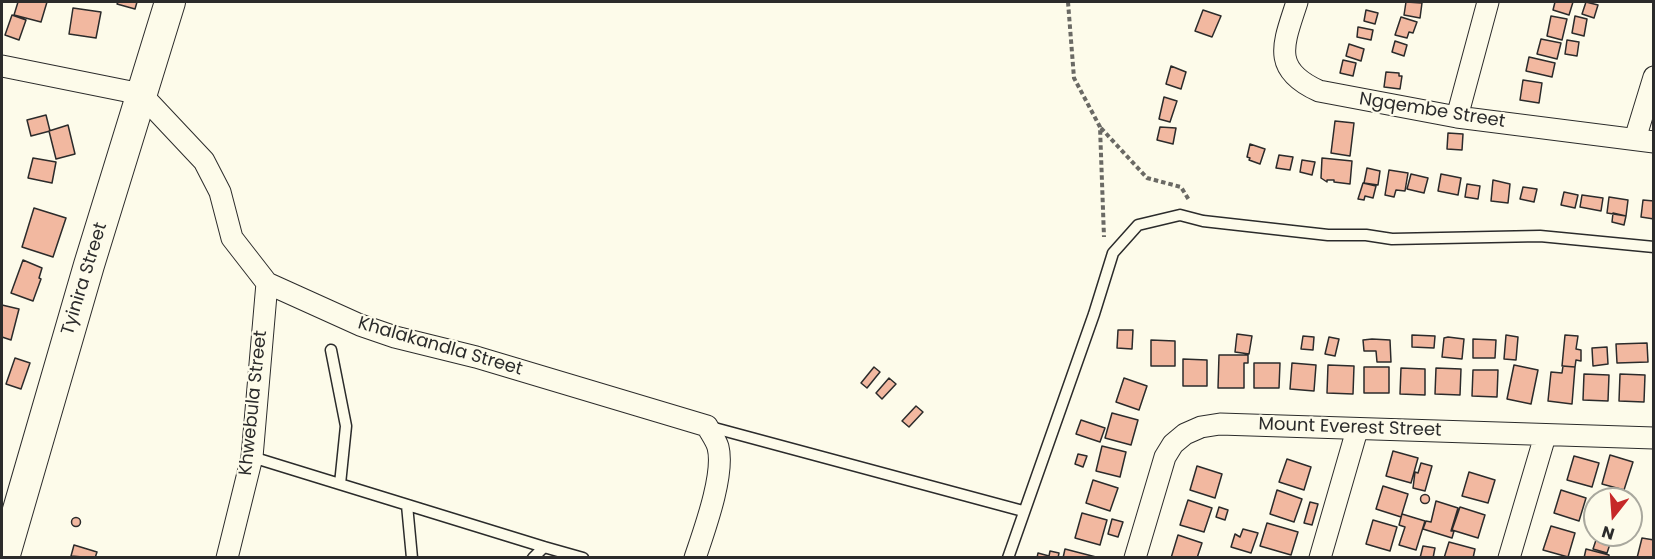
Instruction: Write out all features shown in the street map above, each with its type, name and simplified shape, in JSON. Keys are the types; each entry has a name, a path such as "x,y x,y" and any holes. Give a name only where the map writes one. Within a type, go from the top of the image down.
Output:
{"street":[{"name":"Tyinira Street","path":"4,558 170,2"},
{"name":"Ngqembe Street","path":"1297,2 1284,42 1284,57 1303,84 1319,91 1457,117 1644,140"},
{"path":"1457,117 1488,2"},
{"path":"2,66 141,94"},
{"path":"1644,140 1653,77"},
{"name":"Khalakandla Street","path":"141,94 204,161 220,192 232,238 267,284 360,326 487,360 707,426"},
{"name":"Khwebula Street","path":"227,558 252,457 267,284"},
{"name":"Mount Everest Street","path":"1135,558 1165,457 1173,444 1185,434 1201,427 1242,423 1357,430 1401,429 1545,436 1653,438"},
{"path":"695,558 720,465 718,446 707,426"},
{"path":"1320,558 1357,430"},
{"path":"1509,558 1545,436"}],"lane":[{"path":"1008,558 1094,314 1113,253 1138,225 1180,215 1203,221 1328,235 1366,235 1392,239 1540,236 1653,247"},
{"path":"331,350 346,426 340,484"},
{"path":"707,426 1023,511"},
{"path":"252,457 544,548 583,558"},
{"path":"407,505 412,558"},
{"path":"533,558 544,548"}],"path":[{"path":"1068,2 1074,78 1100,127 1147,178 1181,187 1203,221"},
{"path":"1100,127 1104,238 1113,253"}],"building":[{"path":"18,2 47,2 41,22 14,15"},
{"path":"118,2 137,2 135,9 117,4"},
{"path":"1406,2 1422,3 1420,18 1404,15"},
{"path":"1555,2 1573,2 1569,15 1553,10"},
{"path":"1586,2 1598,5 1594,18 1582,14"},
{"path":"73,8 101,12 96,38 69,34"},
{"path":"1203,10 1221,16 1212,37 1195,31"},
{"path":"1366,10 1378,13 1375,24 1364,21"},
{"path":"12,15 26,20 19,40 5,35"},
{"path":"1551,16 1567,19 1562,40 1547,36"},
{"path":"1575,16 1587,19 1584,36 1572,33"},
{"path":"1401,17 1417,22 1413,33 1409,32 1407,38 1395,35"},
{"path":"1358,27 1373,30 1371,40 1357,37"},
{"path":"1541,39 1561,43 1557,59 1537,54"},
{"path":"1567,40 1579,42 1577,56 1565,54"},
{"path":"1395,41 1407,45 1404,56 1392,52"},
{"path":"1349,44 1364,49 1361,61 1346,56"},
{"path":"1529,57 1555,63 1552,77 1526,71"},
{"path":"1343,60 1356,63 1353,76 1340,73"},
{"path":"1171,66 1186,72 1181,89 1166,84"},
{"path":"1386,72 1399,73 1399,76 1402,76 1400,89 1384,87"},
{"path":"1523,80 1542,83 1539,103 1520,100"},
{"path":"1164,97 1177,101 1170,122 1159,119"},
{"path":"46,115 50,131 31,136 27,120"},
{"path":"1335,121 1354,123 1350,156 1331,153"},
{"path":"68,125 75,154 56,159 49,131"},
{"path":"1160,127 1176,128 1173,144 1157,140"},
{"path":"1448,133 1463,134 1462,150 1447,149"},
{"path":"1250,144 1265,149 1260,164 1247,157"},
{"path":"1279,155 1293,157 1290,170 1276,168"},
{"path":"33,158 56,162 52,183 28,178"},
{"path":"1322,158 1352,161 1350,184 1334,182 1334,180 1327,180 1327,182 1321,178"},
{"path":"1302,160 1315,162 1312,175 1300,172"},
{"path":"1367,168 1380,171 1378,185 1364,183"},
{"path":"1389,170 1408,173 1405,191 1396,190 1394,197 1385,195"},
{"path":"1411,174 1428,178 1424,193 1407,189"},
{"path":"1441,174 1461,178 1458,195 1438,191"},
{"path":"1493,180 1510,184 1508,203 1491,201"},
{"path":"1363,183 1376,186 1373,198 1365,196 1364,200 1358,199"},
{"path":"1467,184 1480,186 1478,199 1465,197"},
{"path":"1523,187 1537,189 1534,202 1520,199"},
{"path":"1564,192 1578,195 1575,208 1561,205"},
{"path":"1582,195 1603,198 1601,211 1580,207"},
{"path":"1609,197 1628,200 1626,216 1607,213"},
{"path":"1643,200 1654,201 1654,219 1641,217"},
{"path":"34,208 66,218 53,257 22,247"},
{"path":"1613,213 1626,216 1624,225 1612,222"},
{"path":"23,260 42,268 39,278 41,279 33,301 11,293"},
{"path":"2,305 19,309 11,340 2,337"},
{"path":"1118,330 1133,330 1132,349 1117,348"},
{"path":"1237,334 1252,336 1249,354 1235,352"},
{"path":"1412,335 1435,336 1434,348 1412,347"},
{"path":"1506,335 1518,337 1516,360 1504,359"},
{"path":"1565,335 1578,336 1576,349 1581,350 1581,361 1576,360 1575,367 1562,366"},
{"path":"1303,336 1314,337 1313,350 1301,349"},
{"path":"1329,337 1339,339 1335,356 1325,354"},
{"path":"1444,338 1464,339 1462,359 1442,357"},
{"path":"1473,339 1496,340 1495,358 1473,358"},
{"path":"1151,340 1175,341 1175,366 1151,366"},
{"path":"1363,340 1390,340 1391,362 1377,362 1376,351 1364,351"},
{"path":"1647,343 1648,362 1617,363 1616,344"},
{"path":"1607,347 1608,364 1593,366 1592,348"},
{"path":"1219,355 1248,355 1248,363 1244,363 1244,388 1218,388"},
{"path":"15,358 30,363 21,389 6,384"},
{"path":"1183,359 1207,360 1207,386 1183,386"},
{"path":"1254,363 1280,363 1279,388 1254,388"},
{"path":"1292,363 1316,365 1314,391 1290,389"},
{"path":"1328,365 1354,366 1353,394 1327,393"},
{"path":"1514,365 1538,370 1531,404 1507,399"},
{"path":"1563,366 1575,367 1572,404 1548,401 1551,372 1562,373"},
{"path":"874,367 880,372 867,388 861,383"},
{"path":"1364,367 1389,367 1389,393 1364,393"},
{"path":"1401,368 1425,369 1425,395 1400,394"},
{"path":"1436,368 1461,369 1460,395 1435,394"},
{"path":"1473,370 1498,370 1497,397 1472,396"},
{"path":"1584,374 1609,375 1608,401 1583,400"},
{"path":"1620,374 1645,375 1644,402 1619,401"},
{"path":"889,378 896,384 882,399 876,393"},
{"path":"1124,378 1147,386 1139,410 1116,402"},
{"path":"916,406 923,412 909,427 902,421"},
{"path":"1112,413 1138,420 1131,445 1105,438"},
{"path":"1081,420 1105,428 1100,442 1076,434"},
{"path":"1102,446 1126,452 1120,477 1096,471"},
{"path":"1393,451 1418,458 1411,483 1386,476"},
{"path":"1078,454 1087,456 1083,467 1075,464"},
{"path":"1610,455 1633,462 1625,487 1602,484"},
{"path":"1574,456 1599,463 1592,487 1567,480"},
{"path":"1287,459 1311,467 1304,490 1279,482"},
{"path":"1421,463 1432,466 1425,491 1413,488 1415,472 1418,473"},
{"path":"1197,466 1222,474 1215,498 1190,490"},
{"path":"1469,472 1495,480 1488,503 1462,496"},
{"path":"1093,480 1118,488 1110,511 1086,503"},
{"path":"1383,486 1408,494 1401,517 1376,509"},
{"path":"1277,490 1302,499 1294,522 1270,514"},
{"path":"1561,490 1583,497 1579,521 1554,513"},
{"path":"1425,494 1430,499 1425,504 1420,499"},
{"path":"1188,500 1212,508 1204,532 1180,525"},
{"path":"1436,501 1458,508 1451,531 1454,531 1452,538 1423,529 1426,521 1431,522"},
{"path":"1310,502 1318,504 1312,525 1304,523"},
{"path":"1219,507 1228,510 1225,520 1216,517"},
{"path":"1460,507 1485,515 1478,538 1452,530"},
{"path":"1082,513 1107,520 1100,545 1075,538"},
{"path":"1402,514 1425,521 1416,550 1399,545 1405,527 1399,525"},
{"path":"76,518 80,522 76,526 72,522"},
{"path":"1112,519 1123,522 1118,537 1108,534"},
{"path":"1373,520 1397,527 1390,551 1366,544"},
{"path":"1267,523 1298,532 1291,555 1260,546"},
{"path":"1551,526 1575,533 1568,557 1543,550"},
{"path":"1243,529 1258,533 1251,553 1231,547 1235,534 1240,537"},
{"path":"1178,535 1202,543 1197,558 1171,558"},
{"path":"1643,538 1654,540 1654,558 1637,558 1640,547 1643,547"},
{"path":"1449,542 1475,549 1473,558 1444,558"},
{"path":"74,545 97,552 95,558 71,556"},
{"path":"1423,546 1435,548 1433,558 1420,558"},
{"path":"1594,547 1609,547 1607,553 1593,549"},
{"path":"1065,549 1096,557 1096,558 1063,558"},
{"path":"1586,549 1609,555 1609,558 1584,558"},
{"path":"1050,551 1059,553 1058,558 1037,558 1038,553 1049,556"}]}
